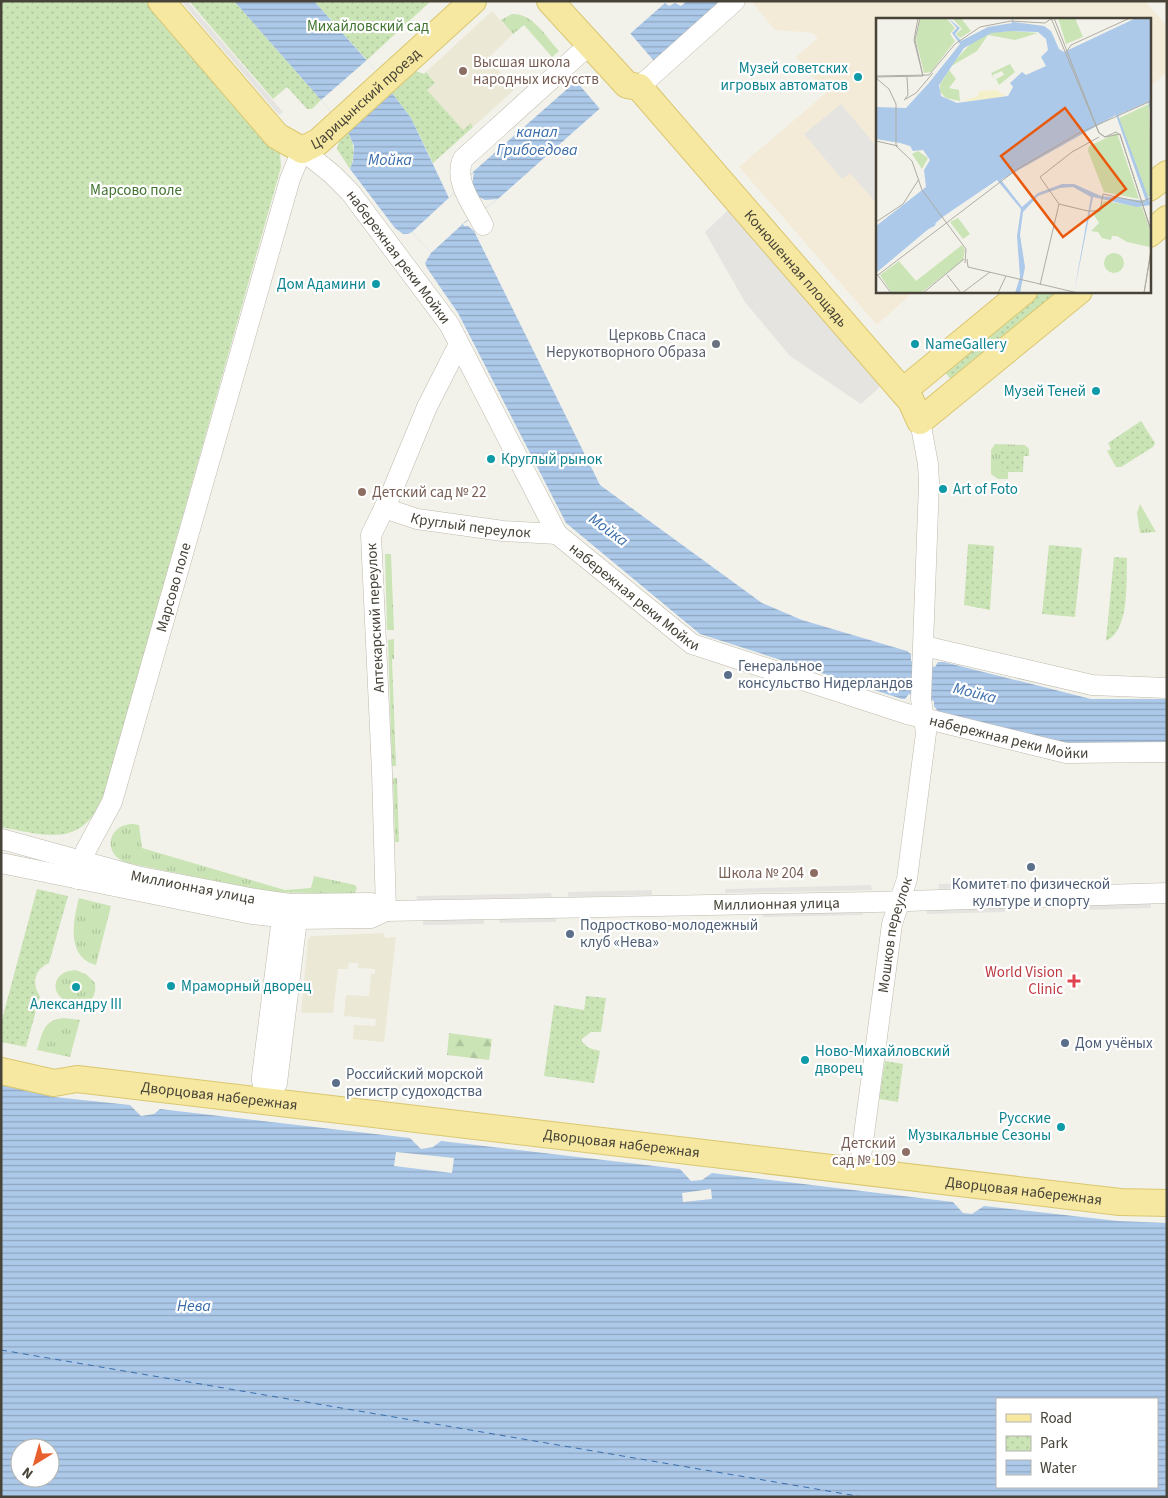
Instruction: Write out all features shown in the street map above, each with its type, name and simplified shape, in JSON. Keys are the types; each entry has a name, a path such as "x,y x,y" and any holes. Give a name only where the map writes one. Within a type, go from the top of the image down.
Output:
{"main road":[{"name":"набережная реки Мойки","path":"161,1 277,136 302,150"},
{"name":"набережная реки Мойки","path":"177,1 285,126 302,150"},
{"name":"Царицынский проезд","path":"380,76 451,1"},
{"name":"Царицынский проезд","path":"302,150 306,130 335,116 380,76 474,1"},
{"path":"550,1 602,50"},
{"path":"569,1 602,50"},
{"name":"Конюшенная площадь","path":"602,50 635,82 903,391 911,401 920,421"},
{"path":"1150,187 1167,174"},
{"path":"1150,233 1167,219"},
{"path":"903,391 1023,292"},
{"path":"920,421 1078,292"},
{"path":"935,365 928,374 930,386 934,391 946,396 957,392"},
{"name":"Дворцовая набережная","path":"1,1055 58,1068 77,1079"},
{"name":"Дворцовая набережная","path":"1,1071 54,1083 77,1079 1120,1202 1167,1203"}],"street":[{"path":"635,82 736,1"},
{"path":"481,219 461,183 460,166 467,153 602,50"},
{"name":"набережная реки Мойки","path":"302,150 332,174 350,192 449,324 558,534 692,644 924,719 1066,753 1167,752"},
{"name":"Марсово поле","path":"80,870 86,850 114,797 290,179 302,150"},
{"name":"Аптекарский переулок","path":"386,911 371,535 427,407 459,344"},
{"name":"Конюшенная площадь","path":"920,421 928,464 924,654"},
{"name":"Круглый переулок","path":"384,508 417,519 503,531 558,534"},
{"path":"924,654 1092,686 1167,688"},
{"name":"Мошков переулок","path":"859,1172 892,924 907,879 926,733 921,700 924,654"},
{"name":"Миллионная улица","path":"1,839 80,870 252,914 289,914 370,903 386,911 1167,893"},
{"name":"Миллионная улица","path":"1,863 80,870"},
{"path":"268,1101 277,1083 289,914"}],"shaded area":[{"path":"181,1 187,1 283,112 279,115"},
{"path":"751,1 1145,1 1167,26 1167,72 1150,86 1150,18 876,18 876,292 913,292 877,325 739,167 826,93 796,57 818,38 813,33 775,30"},
{"name":"Высшая школа народных искусств","path":"492,11 513,34 488,58 515,89 473,127 470,124 463,131 427,90 435,83 426,72"},
{"path":"841,104 876,146 876,203 850,173 842,179 804,134"},
{"path":"728,210 883,384 861,404 790,356 745,302 705,232"},
{"path":"1103,879 1103,884 939,889 939,884"},
{"path":"871,885 872,890 725,893 725,889"},
{"path":"652,890 652,895 568,897 568,892"},
{"path":"551,893 552,897 417,900 416,896"},
{"path":"1151,903 1151,908 1090,910 1089,905"},
{"path":"1005,907 1005,912 927,914 926,910"},
{"path":"863,910 863,915 763,917 763,913"},
{"path":"556,917 556,922 500,923 499,919"},
{"path":"484,919 484,924 423,925 423,920"},
{"path":"384,933 385,938 396,937 384,1042 353,1039 354,1025 375,1026 376,1019 344,1016 346,995 369,996 371,974 375,974 375,969 358,968 358,963 349,963 348,969 338,969 333,1013 301,1013 308,940 311,936"}],"green space":[{"name":"Марсово поле","path":"1,1 150,1 275,146 280,153 281,167 105,792 96,810 86,823 75,830 63,834 49,835 1,827"},
{"path":"189,1 234,1 321,100 312,109 307,109 287,87 273,99"},
{"name":"Михайловский сад","path":"314,1 431,1 367,60"},
{"path":"512,14 526,17 533,22 559,51 552,57 524,25 513,34 501,20"},
{"path":"416,71 424,74 426,72 435,83 427,90 463,130 471,123 473,127 433,163 411,118 392,93"},
{"path":"348,132 354,150 350,169 337,149 339,141"},
{"path":"1036,292 1065,292 954,383 942,369"},
{"path":"1141,421 1155,443 1153,447 1121,467 1116,467 1107,451 1111,449 1108,443"},
{"path":"995,444 1025,445 1029,449 1029,456 1023,456 1024,451 1001,472 1008,472 1008,479 998,479 991,474 991,450"},
{"path":"1000,451 1024,451 1023,472 1001,472"},
{"path":"1140,504 1156,532 1140,533 1137,513"},
{"path":"968,544 994,546 990,610 964,605"},
{"path":"1049,545 1082,548 1075,617 1042,614"},
{"path":"385,554 391,554 394,630 387,630"},
{"path":"1114,557 1127,558 1125,604 1119,627 1114,635 1106,641"},
{"path":"394,639 394,659 392,659 396,766 392,766 388,640"},
{"path":"393,778 397,778 399,842 395,842"},
{"path":"124,825 139,825 142,848 285,890 311,888 314,876 355,885 357,888 353,894 271,892 127,863 114,854 111,840 113,834 118,829"},
{"path":"37,889 68,896 49,963 40,969 36,977 37,991 40,996 26,1047 1,1042 1,1023"},
{"path":"79,898 111,906 96,965 86,961 76,946 74,927"},
{"path":"75,970 86,974 95,983 95,993 90,1000 83,1004 67,1002 60,997 56,990 56,982 59,976"},
{"path":"586,996 606,998 601,1032 591,1032 582,1039 582,1042 589,1048 600,1051 594,1083 544,1076 554,1005 584,1010"},
{"path":"57,1019 80,1020 70,1057 37,1050 48,1024"},
{"path":"449,1033 492,1039 489,1060 447,1055"},
{"path":"885,1061 903,1064 898,1102 879,1099"}],"water":[{"name":"Мойка","path":"234,1 314,1 370,64 411,118 449,198 474,171 665,3 669,6 675,3 681,6 687,1 721,1 498,199 463,224 474,231 600,485 762,603 802,620 907,651 911,654 911,661 935,667 938,662 944,662 1091,699 1167,699 1167,746 1069,745 939,713 934,706 934,701 909,694 905,699 902,699 700,634 566,523 458,313 427,268 425,263 431,253 412,232 403,234 395,228 350,169 353,161 354,146 348,132"},
{"name":"Нева","path":"1,1085 54,1097 130,1105 141,1116 154,1114 160,1109 410,1138 421,1149 433,1147 441,1141 680,1169 691,1181 702,1180 712,1173 953,1202 963,1213 972,1214 984,1206 1118,1221 1167,1223 1167,1497 1,1497"}],"pier":[{"path":"630,33 654,61 600,109 576,81"},
{"path":"367,60 392,93 348,132 321,100"},
{"path":"474,172 472,186 479,197 485,200 498,199 466,221 431,253 412,232"},
{"path":"396,1152 454,1158 452,1173 394,1166"},
{"path":"711,1189 712,1199 683,1202 682,1193"}],"ferry route":[{"path":"1,1350 863,1497"}],"place":[{"name":"Высшая школа народных искусств","path":"463,71"},
{"name":"Музей советских игровых автоматов","path":"858,77"},
{"name":"Дом Адамини","path":"376,284"},
{"name":"Церковь Спаса Нерукотворного Образа","path":"716,344"},
{"name":"NameGallery","path":"915,344"},
{"name":"Музей Теней","path":"1096,391"},
{"name":"Круглый рынок","path":"491,459"},
{"name":"Art of Foto","path":"943,489"},
{"name":"Детский сад № 22","path":"362,492"},
{"name":"Генеральное консульство Нидерландов","path":"728,675"},
{"name":"Комитет по физической культуре и спорту","path":"1031,867"},
{"name":"Школа № 204","path":"814,873"},
{"name":"Подростково-молодежный клуб «Нева»","path":"570,934"},
{"name":"World Vision Clinic","path":"1074,981"},
{"name":"Мраморный дворец","path":"171,986"},
{"name":"Александру III","path":"76,987"},
{"name":"Дом учёных","path":"1065,1043"},
{"name":"Ново-Михайловский дворец","path":"805,1060"},
{"name":"Российский морской регистр судоходства","path":"336,1083"},
{"name":"Русские Музыкальные Сезоны","path":"1061,1127"},
{"name":"Детский сад № 109","path":"906,1152"}],"water label":[{"name":"канал Грибоедова","path":"537,140"}]}
